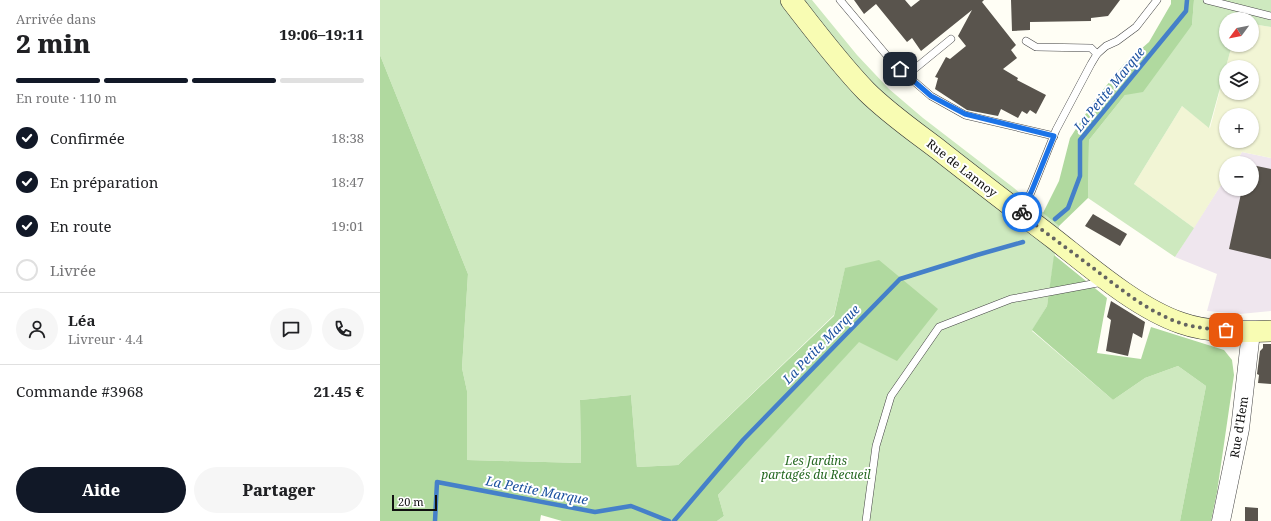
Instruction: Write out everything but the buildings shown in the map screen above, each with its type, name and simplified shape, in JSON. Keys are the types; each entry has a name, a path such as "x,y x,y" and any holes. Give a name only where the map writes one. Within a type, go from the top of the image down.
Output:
{"main road":[{"name":"Rue de Lannoy","path":"791,0 833,53 868,92 895,116 1109,280 1146,306 1164,316 1182,323 1217,330 1261,331"}],"street":[{"name":"Rue d'Hem","path":"1221,521 1261,331"}],"lane":[{"path":"840,0 894,64 931,96 965,114 1054,136"},
{"path":"1021,214 1054,136 1097,54 1136,27 1157,0"},
{"path":"1207,0 1271,16"},
{"path":"906,75 951,39"},
{"path":"1026,41 1036,47 1091,48 1097,54"},
{"path":"866,521 876,446 891,396 939,327 1011,299 1109,280"}],"shaded area":[{"path":"1242,152 1271,158 1271,311 1240,314 1207,311 1217,274 1175,257 1219,188 1219,196 1259,196 1259,156 1239,156"}],"green space":[{"name":"Les Jardins partagés du Recueil","path":"380,0 812,0 857,55 889,89 923,118 1014,188 1059,226 1047,306 1032,331 1113,400 1145,378 1178,366 1206,386 1180,521 717,521 724,516 718,495 859,341 937,309 912,289 845,269 834,315 678,465 637,467 631,395 580,400 581,463 466,460 467,391 462,368 468,274 380,55"},
{"path":"1171,0 1194,0 1192,25 1143,92 1125,95 1089,140 1088,198 1059,226 1043,213 1059,181 1070,138 1094,101 1124,64 1149,42 1171,4"},
{"path":"1194,0 1271,0 1271,27 1259,25 1259,12 1219,12 1219,52 1230,52 1228,60 1219,60 1219,92 1209,128 1182,106 1134,184 1194,228 1175,257 1088,198 1089,140 1125,95 1192,25"},
{"path":"1259,25 1271,27 1271,158 1242,152 1239,156 1219,156 1219,188 1194,228 1134,184 1182,106 1210,128 1219,94 1219,100 1259,100 1259,60 1228,60 1230,52 1259,52"},
{"path":"380,55 468,274 462,368 467,391 467,460 581,463 580,400 631,395 637,467 678,465 834,316 845,268 879,260 938,309 897,361 859,342 718,495 724,516 717,521 562,521 541,515 540,521 380,521"},
{"path":"1054,255 1107,298 1097,353 1141,359 1151,327 1224,350 1232,360 1234,375 1217,492 1211,521 1180,521 1206,386 1178,366 1145,378 1113,400 1032,330 1047,306"}],"waterway":[{"name":"La Petite Marque","path":"1055,219 1068,208 1080,176 1080,140 1186,11 1187,0"},
{"name":"La Petite Marque","path":"674,521 743,440 900,279 1023,242"},
{"name":"La Petite Marque","path":"435,521 437,482 595,512 631,506 669,521"}],"way so far":[{"path":"1022,212 1021,214 1126,293 1146,306 1164,316 1182,323 1197,327 1226,330"}],"route":[{"path":"900,69 931,96 965,114 1054,136 1022,212"}]}
